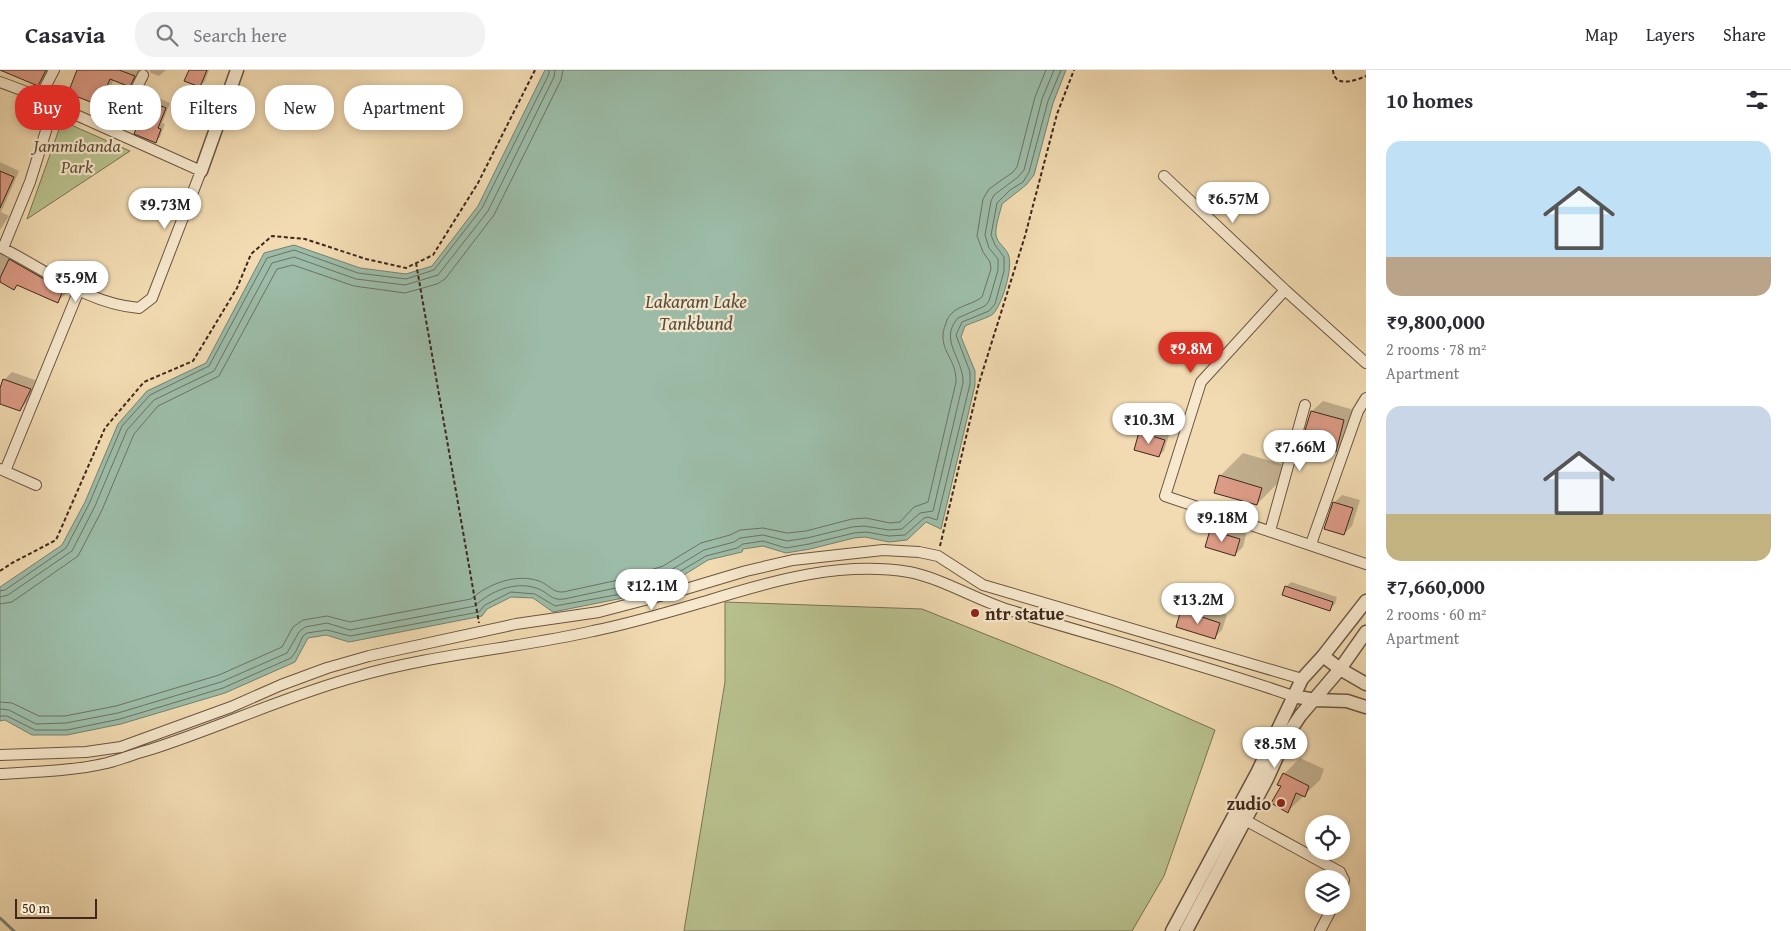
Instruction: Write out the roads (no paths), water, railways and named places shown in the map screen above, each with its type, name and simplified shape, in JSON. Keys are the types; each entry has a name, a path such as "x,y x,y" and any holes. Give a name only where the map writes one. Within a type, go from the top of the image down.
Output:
{"street":[{"path":"46,85 54,70"},
{"path":"46,130 30,182 2,248 96,299 126,307 139,308 152,298 201,171 237,70"},
{"path":"115,132 143,75"},
{"path":"0,82 15,88"},
{"path":"80,117 201,171"},
{"path":"1164,176 1284,290 1366,363"},
{"path":"36,485 2,470 79,290"},
{"path":"1284,290 1201,382 1165,496 1366,564"},
{"path":"1311,544 1358,411 1366,398"},
{"path":"1270,531 1305,405"},
{"path":"0,754 86,752 120,747 231,707 280,685 327,668 369,656 516,624 598,612 793,560 883,550 918,552 938,556 983,585 1302,679"},
{"path":"0,774 46,772 106,763 220,725 356,676 428,660 593,631 676,610 761,584 823,570 867,569 910,572 935,580 990,604 1081,632 1173,657 1293,696 1315,700 1347,701 1366,707"},
{"path":"976,598 983,585"},
{"path":"1172,931 1258,772 1302,679 1324,656 1366,601"},
{"path":"1186,931 1246,820 1286,737 1300,716 1340,669 1366,632"},
{"path":"1324,656 1340,669 1366,684"},
{"path":"1246,820 1336,870"},
{"path":"1320,931 1329,915"}],"water":[{"name":"Lakaram Lake Tankbund","path":"545,70 1066,70 1053,103 1034,175 1026,185 1002,204 996,235 1008,254 1009,267 1000,303 993,314 965,326 961,337 975,371 975,385 941,529 926,522 907,540 889,542 865,537 854,538 786,553 763,546 743,549 742,552 708,560 671,583 628,597 553,612 533,598 511,597 487,609 482,616 349,642 326,635 308,638 295,662 225,693 121,724 67,735 32,735 5,720 0,721 0,587 62,545 85,502 118,424 147,391 206,363 264,253 294,245 360,268 406,274 432,266 478,206"}],"waterway":[{"path":"0,918 14,931"}],"place":[{"name":"ntr statue","path":"975,613"},
{"name":"zudio","path":"1281,803"}],"park label":[{"name":"Jammibanda Park","path":"77,155"}]}
